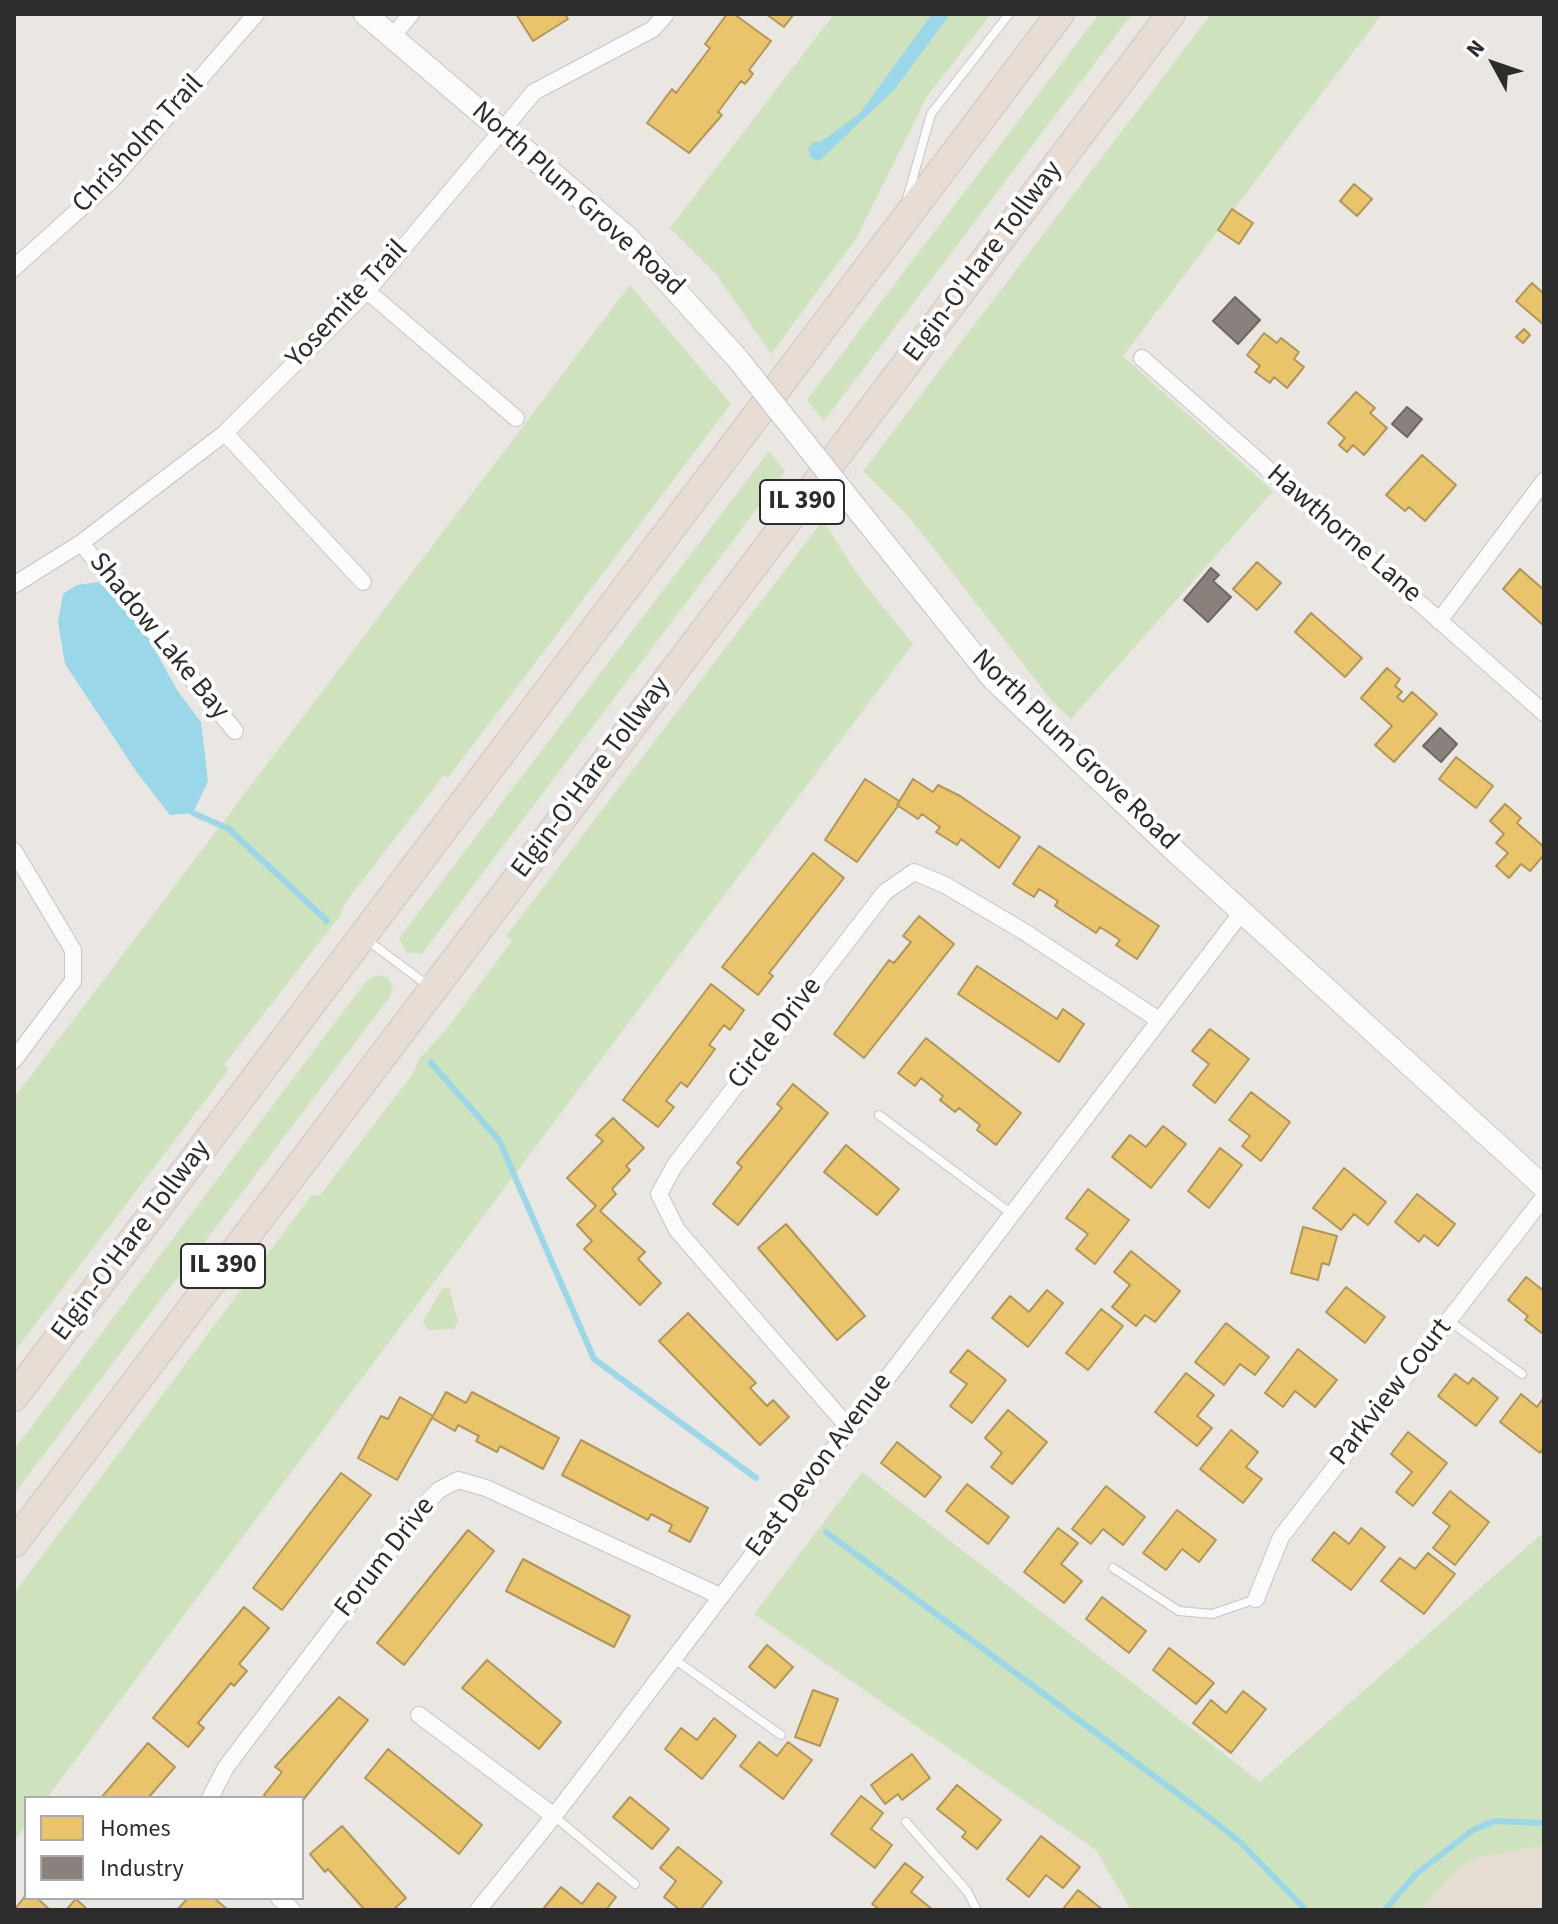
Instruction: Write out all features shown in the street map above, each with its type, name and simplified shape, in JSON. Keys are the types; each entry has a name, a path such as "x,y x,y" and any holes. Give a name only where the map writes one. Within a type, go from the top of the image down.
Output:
{"highway":[{"name":"Elgin-O'Hare Tollway","path":"14,1397 1060,14"},
{"name":"Elgin-O'Hare Tollway","path":"14,1543 1171,14"}],"street":[{"name":"Chrisholm Trail","path":"14,268 112,180 256,14"},
{"name":"North Plum Grove Road","path":"365,14 627,237 737,358 993,679 1242,912 1544,1187"},
{"path":"392,37 411,14"},
{"name":"Yosemite Trail","path":"14,585 81,543 225,433 367,291 534,92 653,29 666,14"},
{"path":"367,291 516,418"},
{"name":"Hawthorne Lane","path":"1142,358 1544,713"},
{"path":"225,433 363,582"},
{"path":"1439,621 1544,481"},
{"name":"Shadow Lake Bay","path":"81,543 235,731"},
{"path":"14,851 73,950 73,981 14,1060"},
{"name":"Circle Drive","path":"849,1428 677,1230 659,1194 675,1165 885,892 914,872 945,885 1023,931 1159,1020"},
{"name":"East Devon Avenue","path":"478,1910 554,1816 1242,912"},
{"name":"Parkview Court","path":"1256,1599 1281,1537 1544,1197"},
{"name":"Forum Drive","path":"211,1796 226,1767 426,1503 439,1490 458,1480 486,1488 720,1596"},
{"path":"419,1715 554,1816"}],"lane":[{"path":"898,228 931,114 1009,14"},
{"path":"363,937 432,989"},
{"path":"879,1115 1012,1214"},
{"path":"1448,1320 1522,1374"},
{"path":"1113,1568 1179,1611 1212,1614 1256,1599"},
{"path":"673,1659 781,1735"},
{"path":"554,1816 635,1884"},
{"path":"906,1822 967,1891 977,1910"}],"shaded area":[{"path":"1544,1845 1544,1910 1421,1910 1459,1867 1480,1857"}],"green space":[{"path":"834,14 991,14 926,98 856,239 771,354 716,274 670,228"},
{"path":"1099,14 1132,14 824,421 807,400"},
{"path":"1211,14 1382,14 1123,356 1273,491 1071,719 1051,700 910,518 863,471"},
{"path":"630,285 731,404 448,778 444,775 345,903 339,917 224,1065 229,1069 14,1352 14,1098"},
{"path":"769,451 785,471 422,954 406,952 399,938"},
{"path":"823,520 859,577 913,644 49,1796 24,1796 24,1829 14,1842 14,1593 311,1196 320,1195 412,1075 419,1059 445,1031 512,941 506,936"},
{"path":"378,975 388,978 393,986 389,998 14,1494 14,1450 367,980"},
{"path":"449,1287 458,1322 454,1329 428,1330 423,1322 442,1289"},
{"path":"862,1472 1260,1782 1544,1532 1544,1845 1480,1857 1459,1867 1421,1910 1131,1910 1096,1850 754,1614"}],"water":[{"path":"932,14 950,14 895,89 819,161 811,158 808,149 813,142 822,141 860,113"},
{"path":"98,582 135,614 177,690 201,722 208,781 193,813 170,815 138,774 65,664 58,622 63,594 77,585"}],"building: Homes":[{"path":"516,14 565,14 568,19 533,41"},
{"path":"727,14 734,14 771,41 749,70 753,74 745,84 741,81 718,112 722,115 689,153 647,123 672,89 676,93 710,48 705,44"},
{"path":"766,14 794,14 784,27"},
{"path":"1354,184 1372,199 1357,216 1340,201"},
{"path":"1232,209 1253,223 1239,244 1218,230"},
{"path":"1532,283 1544,294 1544,325 1516,301"},
{"path":"1524,329 1530,335 1523,343 1516,337"},
{"path":"1264,333 1277,343 1281,338 1299,352 1294,359 1304,367 1287,388 1274,377 1270,383 1255,372 1260,366 1247,355"},
{"path":"1356,392 1375,408 1370,413 1387,428 1364,455 1353,445 1347,452 1339,445 1345,438 1328,423"},
{"path":"1422,455 1456,485 1425,521 1409,507 1405,511 1386,495"},
{"path":"1257,562 1281,583 1257,610 1233,589"},
{"path":"1520,569 1544,590 1544,626 1503,589"},
{"path":"1311,613 1362,658 1345,677 1295,632"},
{"path":"1387,668 1400,679 1395,686 1402,692 1397,697 1403,702 1412,692 1437,714 1394,762 1375,745 1392,726 1361,698"},
{"path":"1456,757 1493,786 1476,808 1439,779"},
{"path":"865,779 899,801 857,862 825,840"},
{"path":"913,779 933,792 938,785 960,796 1020,837 999,868 961,839 957,845 936,832 940,827 922,814 918,819 897,805"},
{"path":"1505,804 1521,818 1517,823 1544,847 1544,855 1530,871 1521,864 1509,878 1496,866 1508,853 1496,843 1504,834 1490,821"},
{"path":"1039,846 1159,926 1137,959 1116,945 1120,940 1100,927 1096,933 1055,906 1058,901 1039,889 1034,897 1013,884"},
{"path":"813,853 844,878 769,973 773,976 758,995 722,967"},
{"path":"919,916 954,944 864,1058 834,1034 889,960 894,963 911,942 903,936"},
{"path":"977,966 1057,1019 1063,1009 1084,1024 1059,1062 958,994"},
{"path":"711,984 744,1010 730,1030 724,1025 709,1045 715,1049 687,1087 681,1082 666,1101 674,1107 658,1127 623,1100"},
{"path":"1210,1029 1249,1059 1215,1103 1193,1085 1209,1064 1192,1051"},
{"path":"926,1038 1021,1113 996,1145 977,1130 980,1125 959,1108 955,1112 940,1100 943,1096 921,1078 915,1086 898,1073"},
{"path":"793,1084 828,1113 738,1225 713,1204 742,1167 737,1163 782,1108 777,1104"},
{"path":"1251,1092 1290,1122 1261,1161 1242,1146 1250,1136 1229,1120"},
{"path":"613,1118 644,1148 626,1166 630,1170 612,1189 616,1194 600,1211 645,1252 638,1259 661,1283 640,1305 584,1249 592,1241 577,1225 596,1206 567,1178 603,1141 596,1135"},
{"path":"1163,1126 1186,1144 1151,1188 1112,1157 1130,1135 1146,1147"},
{"path":"846,1145 899,1189 877,1215 824,1172"},
{"path":"1220,1148 1242,1165 1209,1208 1188,1191"},
{"path":"1344,1168 1386,1202 1368,1225 1354,1214 1341,1230 1313,1208"},
{"path":"1088,1189 1129,1220 1095,1264 1076,1249 1088,1234 1066,1218"},
{"path":"1417,1194 1455,1224 1438,1246 1424,1235 1419,1242 1395,1222"},
{"path":"786,1224 865,1316 837,1340 758,1248"},
{"path":"1303,1227 1337,1236 1329,1265 1322,1263 1318,1280 1291,1273"},
{"path":"1131,1251 1180,1291 1155,1322 1145,1315 1136,1326 1112,1307 1130,1285 1114,1272"},
{"path":"1526,1277 1544,1291 1543,1334 1525,1320 1528,1316 1508,1300"},
{"path":"1346,1287 1385,1317 1365,1343 1326,1312"},
{"path":"1047,1290 1063,1303 1028,1347 992,1318 1010,1296 1029,1312"},
{"path":"1101,1309 1123,1326 1088,1370 1066,1353"},
{"path":"688,1313 756,1383 750,1388 767,1406 773,1400 789,1417 760,1445 659,1341"},
{"path":"1226,1323 1269,1357 1255,1375 1240,1364 1224,1385 1195,1362"},
{"path":"1298,1349 1337,1380 1315,1407 1295,1391 1283,1407 1265,1393"},
{"path":"968,1350 1006,1380 972,1423 950,1406 967,1384 950,1372"},
{"path":"1186,1373 1214,1395 1197,1416 1212,1428 1197,1446 1155,1412"},
{"path":"1455,1374 1468,1384 1473,1378 1498,1398 1476,1426 1438,1396"},
{"path":"446,1392 466,1403 472,1392 559,1438 543,1469 500,1446 497,1452 476,1441 479,1436 458,1425 455,1431 432,1418"},
{"path":"1521,1394 1537,1407 1544,1397 1544,1447 1540,1453 1500,1422"},
{"path":"400,1397 433,1416 397,1480 358,1458 381,1416 388,1419"},
{"path":"1008,1410 1047,1442 1012,1484 991,1467 1002,1453 985,1438"},
{"path":"1231,1430 1258,1452 1246,1467 1262,1479 1243,1503 1200,1469"},
{"path":"1408,1432 1447,1463 1413,1506 1396,1492 1412,1472 1391,1454"},
{"path":"581,1440 708,1508 690,1542 669,1531 672,1525 651,1514 648,1520 562,1475"},
{"path":"897,1442 941,1477 925,1497 881,1463"},
{"path":"341,1473 371,1495 282,1610 253,1588"},
{"path":"967,1484 1009,1517 988,1544 946,1511"},
{"path":"1106,1486 1145,1517 1123,1545 1103,1529 1091,1544 1072,1529"},
{"path":"1450,1491 1489,1522 1455,1565 1433,1548 1450,1526 1433,1513"},
{"path":"1177,1510 1216,1540 1199,1562 1182,1549 1166,1570 1143,1553"},
{"path":"1058,1528 1078,1543 1061,1564 1082,1581 1064,1603 1024,1572"},
{"path":"1361,1528 1385,1547 1351,1590 1312,1560 1334,1532 1349,1544"},
{"path":"468,1530 494,1551 404,1665 377,1643"},
{"path":"1428,1553 1455,1574 1424,1614 1381,1581 1400,1558 1415,1569"},
{"path":"523,1559 630,1616 614,1647 506,1591"},
{"path":"1102,1597 1146,1631 1129,1653 1086,1619"},
{"path":"244,1607 269,1628 239,1664 247,1671 234,1686 231,1683 198,1723 204,1728 188,1747 153,1718"},
{"path":"767,1645 793,1667 775,1688 749,1667"},
{"path":"1169,1648 1214,1683 1196,1704 1153,1670"},
{"path":"487,1660 561,1722 539,1749 462,1688"},
{"path":"813,1690 838,1699 820,1746 795,1737"},
{"path":"1243,1691 1266,1709 1231,1753 1193,1723 1211,1700 1226,1713"},
{"path":"339,1697 368,1720 304,1799 304,1796 264,1795 282,1772 275,1767"},
{"path":"714,1718 736,1736 702,1779 665,1749 681,1728 697,1740"},
{"path":"759,1742 777,1756 788,1742 812,1760 783,1799 740,1766"},
{"path":"148,1743 175,1767 150,1796 103,1796"},
{"path":"388,1749 482,1825 459,1854 365,1778"},
{"path":"912,1754 930,1778 902,1800 898,1794 885,1804 871,1785"},
{"path":"957,1785 1001,1820 977,1849 962,1837 966,1832 937,1809"},
{"path":"861,1796 883,1813 871,1829 892,1845 875,1868 831,1834"},
{"path":"630,1797 669,1829 652,1849 613,1817"},
{"path":"342,1826 406,1898 393,1910 365,1910 310,1854"},
{"path":"1041,1836 1080,1867 1063,1888 1046,1875 1029,1897 1007,1879"},
{"path":"678,1847 722,1882 700,1910 680,1910 664,1897 676,1881 660,1868"},
{"path":"905,1863 923,1877 911,1892 933,1910 880,1910 872,1904"},
{"path":"598,1883 616,1897 606,1910 543,1909 561,1887 582,1904"},
{"path":"1078,1890 1103,1910 1062,1910"},
{"path":"24,1898 24,1900 39,1900 50,1910 14,1910"},
{"path":"77,1900 88,1910 66,1910"},
{"path":"186,1900 216,1900 228,1910 177,1910"}],"building: Industry":[{"path":"1235,297 1260,320 1238,344 1213,321"},
{"path":"1407,407 1422,419 1407,437 1392,424"},
{"path":"1211,568 1219,575 1213,581 1231,597 1208,622 1184,600"},
{"path":"1440,728 1457,744 1441,762 1423,746"}],"waterway":[{"path":"193,813 229,829 327,921"},
{"path":"431,1063 499,1140 594,1359 756,1478"},
{"path":"826,1532 1239,1841 1306,1910"},
{"path":"1385,1910 1416,1874 1473,1830 1495,1821 1544,1823"}]}
